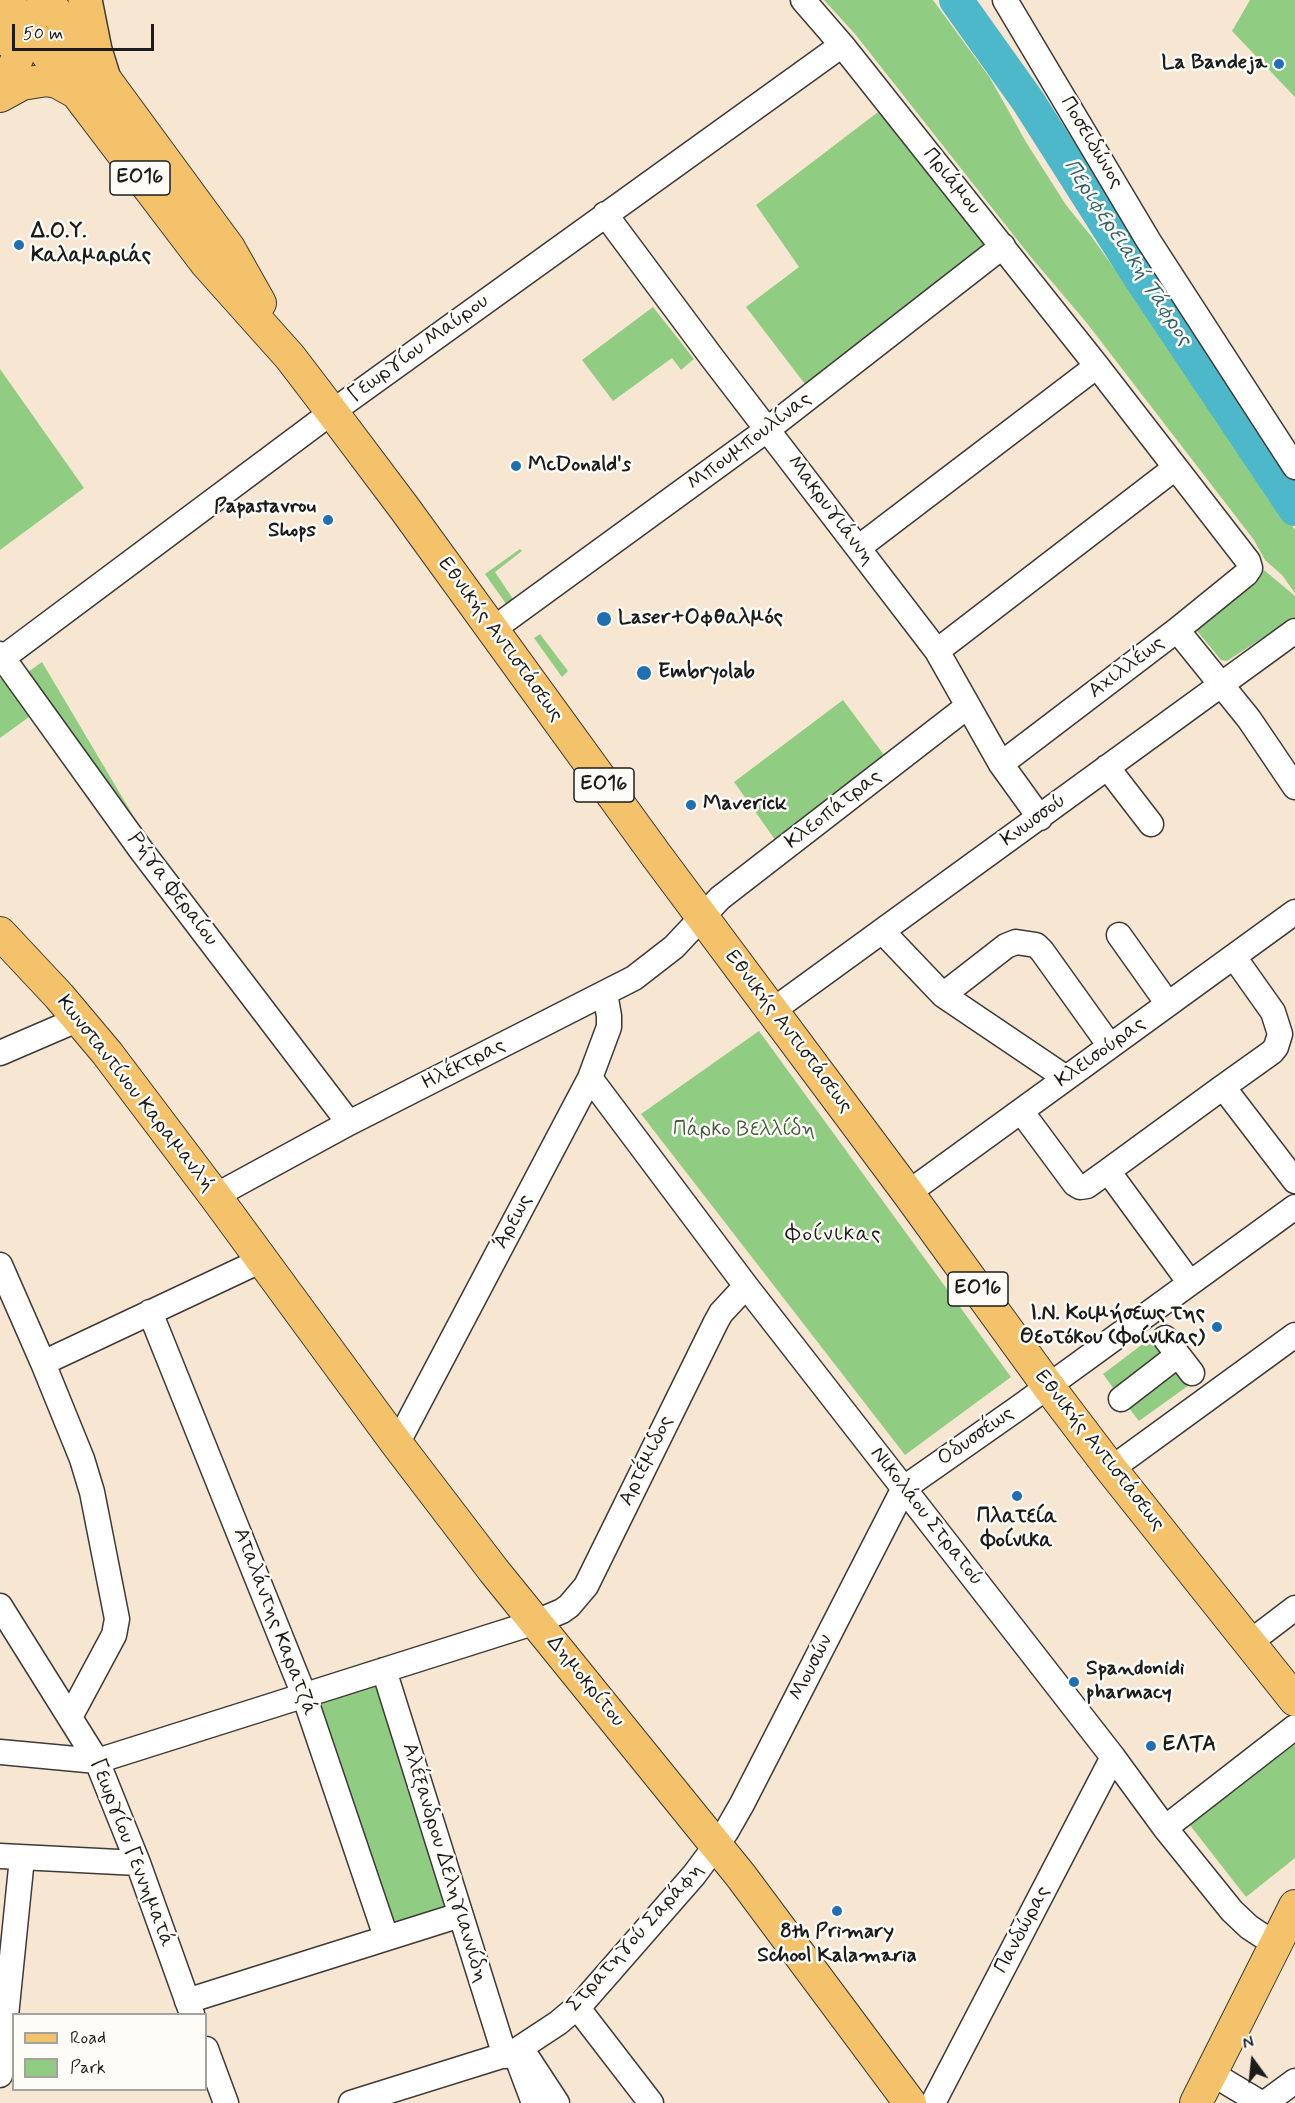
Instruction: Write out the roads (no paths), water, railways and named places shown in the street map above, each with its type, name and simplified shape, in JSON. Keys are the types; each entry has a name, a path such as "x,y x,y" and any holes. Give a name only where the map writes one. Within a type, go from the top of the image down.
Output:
{"highway":[{"path":"85,0 95,50 90,86"}],"main road":[{"name":"Εθνικής Αντιστάσεως","path":"46,0 90,86 228,248 290,357 405,509 1048,1386 1295,1700"},
{"path":"0,94 12,72 16,1"},
{"name":"Εθνικής Αντιστάσεως","path":"14,34 90,86"},
{"path":"0,94 22,84 47,80 90,86"},
{"name":"Κωνσταντίνου Καραμανλή","path":"0,933 79,1019 262,1260"},
{"name":"Δημοκρίτου","path":"262,1260 397,1444 716,1846 909,2103"},
{"path":"1196,2103 1295,1906"}],"street":[{"name":"Πριάμου","path":"803,0 842,45 1098,366 1248,561 1250,568"},
{"name":"Ποσειδώνος","path":"1005,0 1148,240 1291,450"},
{"name":"Γεωργίου Μαύρου","path":"1,657 332,412 842,45"},
{"name":"Μακρυγιάννη","path":"605,214 937,651 1001,764 1040,818"},
{"name":"Μπουμπουλίνας","path":"492,630 768,429 1003,246"},
{"path":"858,548 1098,366"},
{"path":"937,651 1175,468"},
{"name":"Αχιλλέως","path":"1001,764 1177,630 1246,574 1250,568"},
{"path":"1177,630 1249,719 1295,787"},
{"name":"Κνωσσού","path":"772,1011 1295,631"},
{"name":"Ρήγα Φεραίου","path":"1,657 141,850 350,1123"},
{"name":"Κλεοπάτρας","path":"702,917 720,898 968,706"},
{"path":"1107,766 1152,825"},
{"name":"Κλεισούρας","path":"908,1193 1295,912"},
{"name":"Ηλέκτρας","path":"215,1196 350,1123 648,969 702,917"},
{"path":"882,931 943,995 1066,1078"},
{"path":"1119,935 1168,1004"},
{"path":"943,995 1006,946 1016,942 1036,945 1110,1046"},
{"path":"1021,1111 1075,1184 1080,1187 1087,1186 1108,1171 1276,1047 1280,1034 1273,1012 1234,957"},
{"name":"Άρεως","path":"397,1444 590,1078 609,1027 605,993"},
{"path":"0,1053 79,1019"},
{"name":"Νικολάου Στρατού","path":"590,1078 746,1286 1232,1911 1249,1927 1277,1941"},
{"path":"1223,1087 1295,1181"},
{"path":"1108,1171 1190,1283"},
{"name":"Οδυσσέως","path":"904,1488 1295,1207"},
{"path":"43,1362 262,1260"},
{"path":"0,1265 43,1362 82,1459 92,1492 117,1619 114,1635 70,1716"},
{"name":"Αρτέμιδος","path":"97,1761 536,1622 562,1611 586,1586 716,1322 721,1313 746,1286"},
{"name":"Αταλάντης Καρατζά","path":"150,1312 304,1695 386,1937"},
{"path":"1111,1469 1295,1335"},
{"path":"1121,1399 1178,1356"},
{"name":"Μουσών","path":"716,1846 742,1804 904,1488"},
{"name":"Γεωργίου Γεννηματά","path":"0,1606 97,1761 138,1863 190,2008"},
{"path":"1249,1643 1295,1608"},
{"name":"Αλέξανδρου Δεληγιαννίδη","path":"384,1670 460,1915 513,2052"},
{"path":"1166,1828 1295,1727"},
{"path":"0,1752 97,1761"},
{"name":"Πανδώρας","path":"933,2103 1113,1757"},
{"name":"Στρατηγού Σαράφη","path":"351,2103 513,2052 577,2007 649,1927 716,1846"},
{"path":"0,2075 11,1857 138,1863"},
{"path":"190,2008 386,1937 460,1915"},
{"path":"577,2007 651,2103"},
{"path":"207,2052 226,2103"},
{"path":"513,2052 534,2103"},
{"path":"513,2052 557,2103"},
{"path":"1211,2073 1263,2103 1295,2080"}],"waterway":[{"name":"Περιφερειακή Τάφρος","path":"956,0 1028,101 1137,273 1295,509"}],"place":[{"name":"La Bandeja","path":"1279,64"},
{"name":"Δ.Ο.Υ. Καλαμαριάς","path":"19,245"},
{"name":"McDonald's","path":"516,466"},
{"name":"Papastavrou Shops","path":"328,520"},
{"name":"Laser+Οφθαλμός","path":"604,619"},
{"name":"Embryolab","path":"644,673"},
{"name":"Maverick","path":"691,805"},
{"name":"Ι.Ν. Κοιμήσεως της Θεοτόκου (Φοίνικας)","path":"1217,1327"},
{"name":"Πλατεία Φοίνικα","path":"1017,1496"},
{"name":"Spandonidi pharmacy","path":"1074,1682"},
{"name":"ΕΛΤΑ","path":"1151,1746"},
{"name":"8th Primary School Kalamaria","path":"837,1911"}],"district":[{"name":"Φοίνικας","path":"834,1235"}],"park label":[{"name":"Πάρκο Βελλίδη","path":"744,1131"}]}
